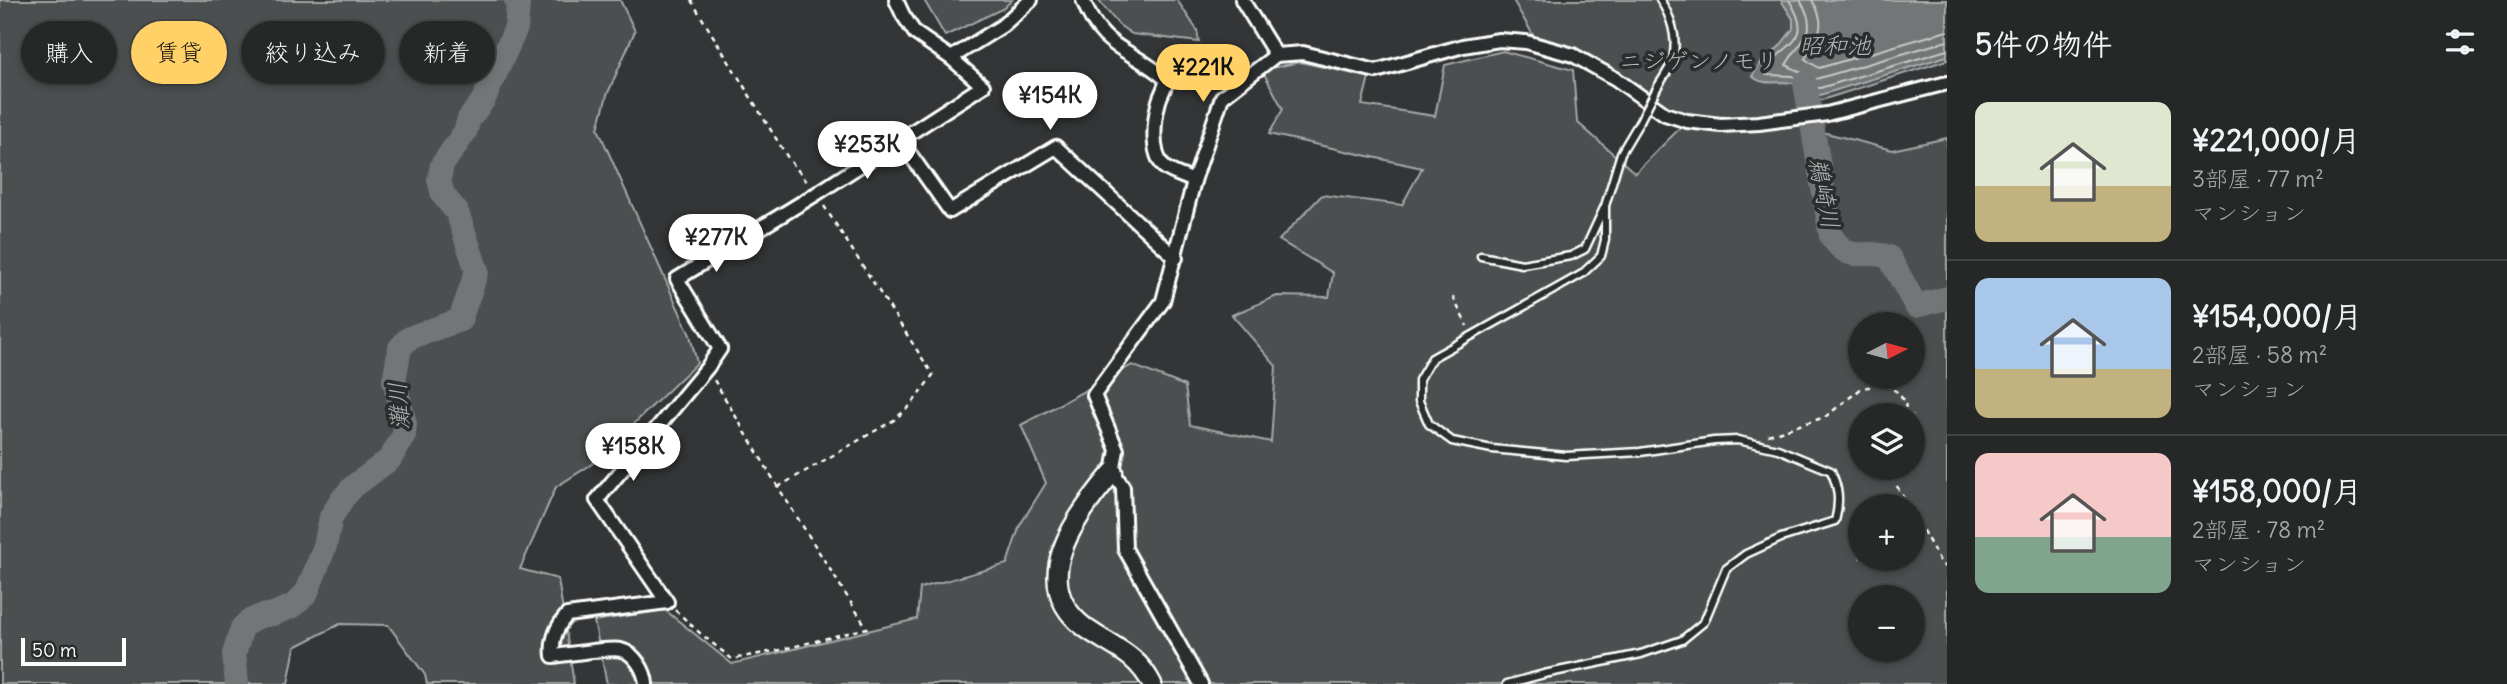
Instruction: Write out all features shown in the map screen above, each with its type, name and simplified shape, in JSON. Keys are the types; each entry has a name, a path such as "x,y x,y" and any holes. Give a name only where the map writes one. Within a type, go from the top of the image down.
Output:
{"street":[{"path":"646,684 645,673 633,657 620,649 553,656 552,643 560,623 567,615 667,602 597,500 720,349 677,279 816,194 983,86 951,58 915,33 896,0"},
{"path":"951,58 1002,26 1031,0"},
{"path":"1083,0 1090,19 1111,44 1167,80 1160,99 1155,129 1157,153 1164,167 1194,181"},
{"path":"1242,0 1276,55"},
{"path":"1152,684 1145,670 1129,653 1073,618 1063,605 1056,581 1058,562 1074,526 1091,498 1113,472 1117,450 1094,395 1163,301 1194,181 1222,97 1276,55 1303,53 1376,71 1463,46 1499,40 1526,42 1573,55 1616,79 1665,114 1686,121 1721,125 1827,114 1947,83"},
{"path":"900,140 950,211 1056,147 1176,258"},
{"path":"1113,472 1123,487 1125,549 1201,684"}],"lane":[{"path":"1481,256 1522,264 1571,256 1585,249 1605,206 1621,153 1673,60 1674,37 1670,14 1660,0"},
{"path":"1507,684 1641,654 1682,640 1704,622 1726,569 1746,554 1781,538 1835,521 1839,505 1838,487 1831,471 1778,449 1746,442 1714,441 1640,452 1566,456 1492,449 1452,441 1429,424 1419,401 1419,380 1432,358 1582,274 1601,256 1605,240 1605,206"}],"path":[{"path":"691,0 788,158 816,194 933,375 911,405 894,420 778,488"},
{"path":"1453,297 1471,335"},
{"path":"667,602 732,659 867,628 778,488 707,368"},
{"path":"1746,442 1825,417 1862,388 1886,384 1898,392 1906,403"},
{"path":"1925,535 1942,565 1947,567"}],"green space":[{"path":"0,0 620,0 635,31 607,95 598,129 690,335 697,363 592,464 556,487 520,569 558,579 574,684 427,684 425,675 388,625 340,624 295,647 288,684 0,684"},
{"path":"924,0 1012,0 1004,8 945,36"},
{"path":"1098,0 1177,0 1197,30 1199,42 1132,34 1119,25"},
{"name":"ニジゲンノモリ","path":"1513,0 1947,0 1947,60 1806,105 1807,128 1892,150 1947,138 1947,684 607,684 594,621 665,610 732,664 917,619 920,588 1007,564 1020,525 1046,483 1021,425 1132,365 1185,386 1190,425 1271,442 1276,366 1232,315 1277,296 1329,297 1333,273 1279,240 1322,195 1402,205 1422,168 1269,134 1283,109 1262,70 1300,62 1369,77 1362,105 1435,116 1445,65 1503,51 1573,70 1577,122 1635,173 1686,122 1537,42"}],"water":[{"name":"昭和池","path":"1781,0 1947,0 1947,56 1820,95 1805,93 1803,88 1792,83 1761,81 1752,76 1793,29 1793,19"}],"waterway":[{"name":"灘川","path":"237,684 234,654 242,628 249,621 293,606 307,592 325,546 331,517 354,486 390,459 404,435 405,424 394,380 400,348 408,339 460,320 477,271 457,212 443,195 439,180 442,165 484,99 516,28 516,0"},
{"name":"鵜崎川","path":"1805,83 1831,236 1851,254 1879,254 1889,257 1916,306 1947,298"}]}
